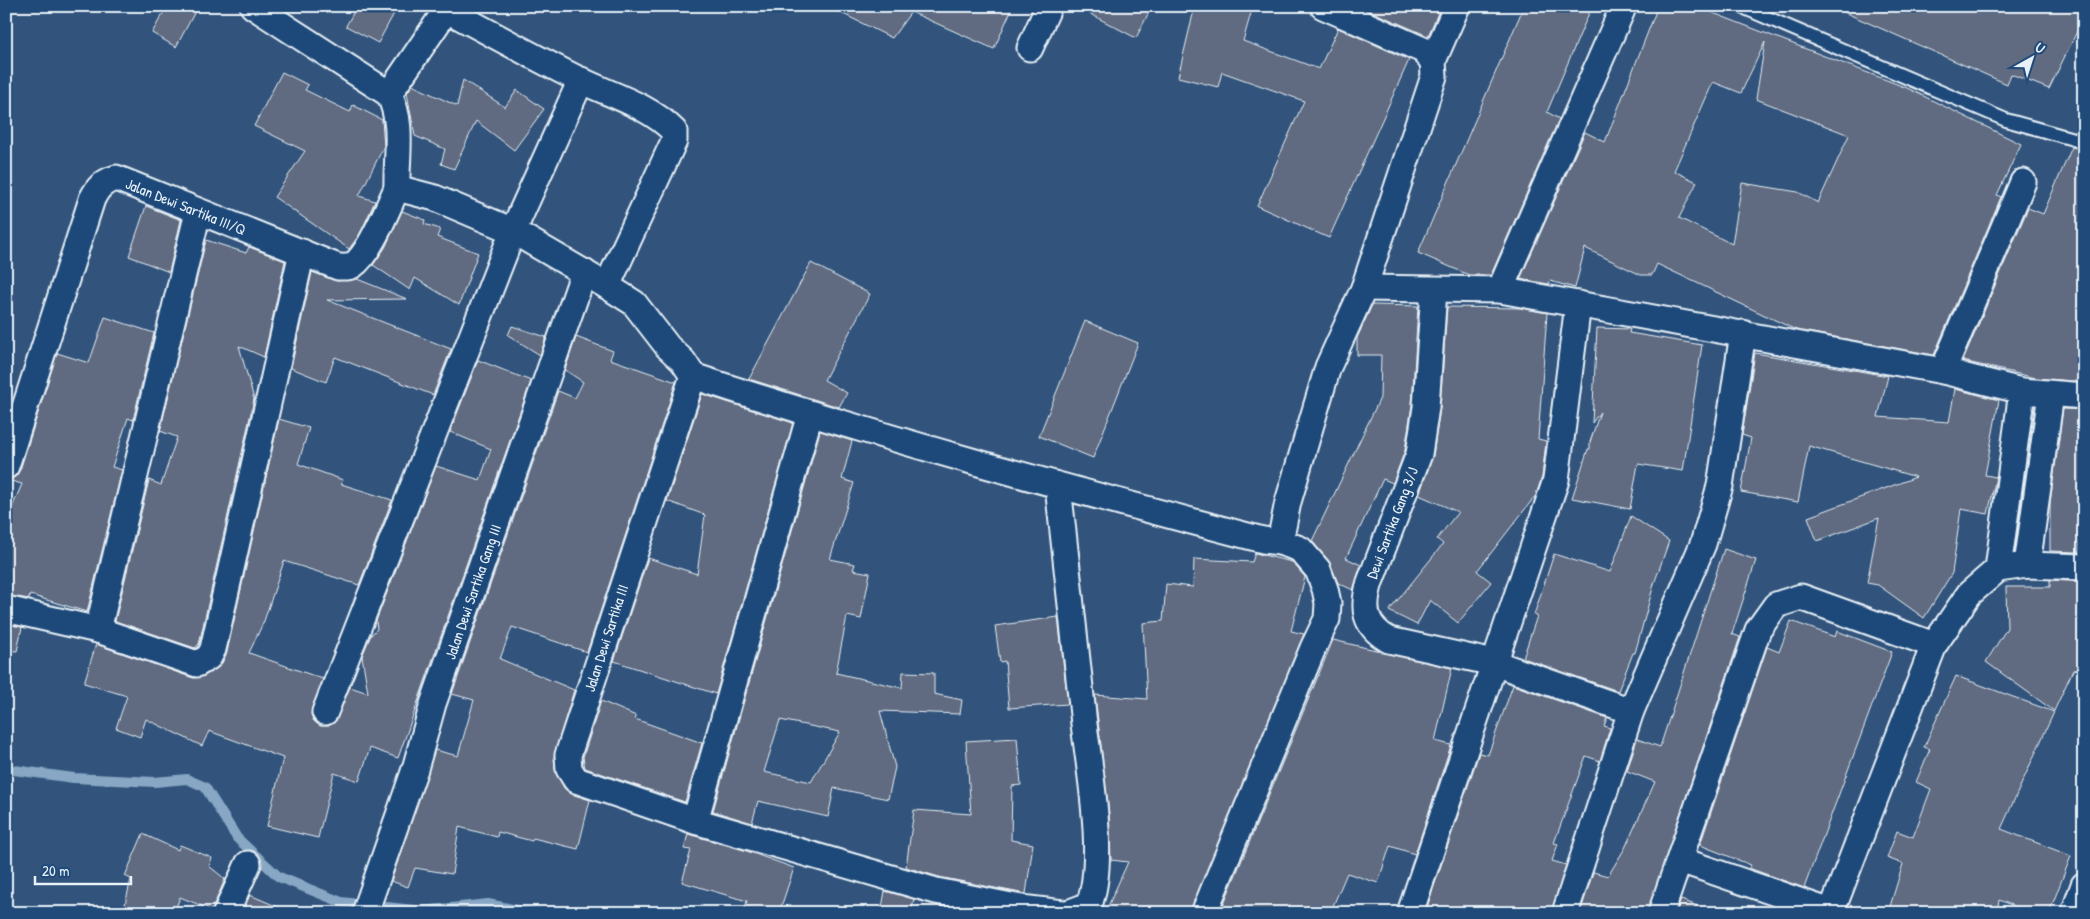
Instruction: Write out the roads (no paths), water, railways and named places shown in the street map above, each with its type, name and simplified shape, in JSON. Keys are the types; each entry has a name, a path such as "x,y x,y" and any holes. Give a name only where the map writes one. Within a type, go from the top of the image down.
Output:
{"street":[{"path":"253,6 389,94 395,105 398,126 400,155 397,188 435,198 513,231 634,303 668,348 683,361 693,376 810,414 1058,486 1263,540 1280,542 1300,550 1318,570 1328,603 1328,619 1313,648 1204,913"},
{"path":"1030,48 1049,6"},
{"path":"1324,6 1423,50 1433,61"},
{"path":"1280,542 1288,502 1328,367 1364,288 1434,76 1433,61 1457,6"},
{"path":"389,94 448,8 581,80 658,116 674,132 674,141 607,286"},
{"path":"1500,290 1622,10"},
{"path":"325,712 513,231 581,80"},
{"name":"Jalan Dewi Sartika III/Q","path":"6,466 92,199 98,188 106,181 116,178 338,267 347,268 354,264 367,249 397,188"},
{"path":"1943,371 2023,182"},
{"path":"98,630 198,212"},
{"path":"6,609 98,630 197,664 209,657 213,650 302,252"},
{"name":"Jalan Dewi Sartika Gang III","path":"365,913 415,769 434,704 584,272"},
{"path":"1364,288 1500,290 1943,371 2022,391 2084,396"},
{"name":"Dewi Sartika Gang 3/J","path":"1434,290 1426,407 1419,454 1370,582 1364,600 1366,612 1377,633 1389,640 1494,663 1631,712"},
{"path":"1410,913 1556,480 1578,304"},
{"path":"1565,913 1631,712 1703,544 1720,486 1743,334"},
{"name":"Jalan Dewi Sartika III","path":"693,376 568,755 569,769 576,780 695,821"},
{"path":"1998,569 2022,391"},
{"path":"2027,565 2051,394"},
{"path":"810,414 695,821 936,891 1021,908 1063,913"},
{"path":"1058,486 1094,811 1096,874 1089,905 1068,913"},
{"path":"1680,860 1831,913 1934,645 1969,594 1998,569 2027,565 2084,567"},
{"path":"1661,913 1758,630 1776,605 1801,597 1934,645"},
{"path":"226,913 248,864"},
{"path":"2074,913 2084,885"}],"lane":[{"path":"1740,6 2006,120 2084,142"}],"waterway":[{"path":"6,769 74,778 155,782 187,779 205,787 237,838 279,877 341,902 423,911 488,904 532,913"}]}
